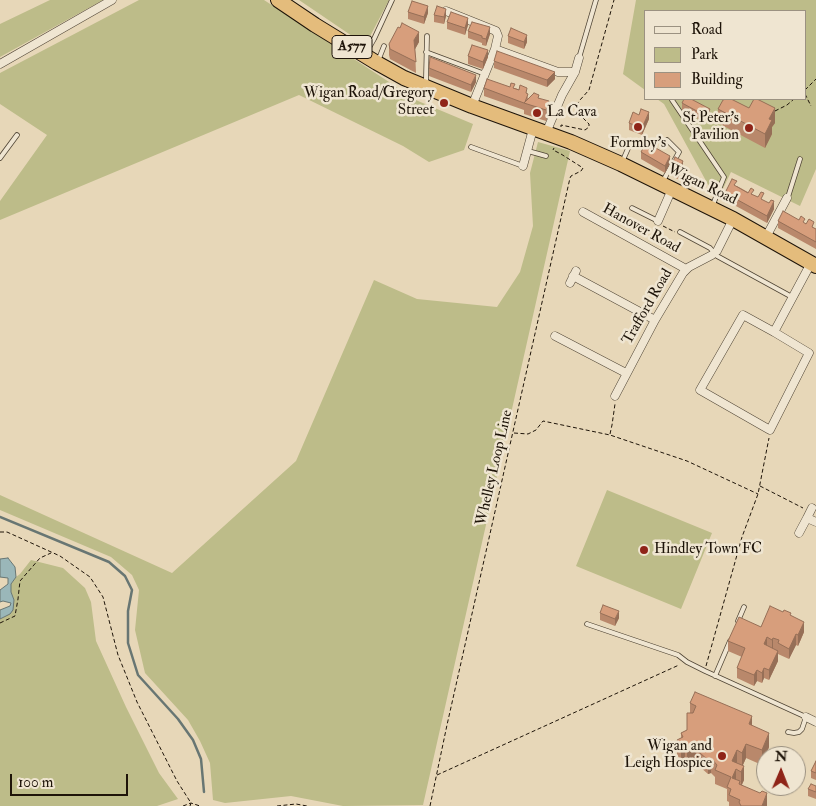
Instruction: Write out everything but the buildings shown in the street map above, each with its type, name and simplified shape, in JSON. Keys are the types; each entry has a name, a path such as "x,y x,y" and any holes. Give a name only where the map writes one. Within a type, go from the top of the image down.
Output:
{"highway":[{"name":"A577","path":"278,0 377,63 428,89"},
{"name":"Wigan Road","path":"428,89 546,131 621,164 733,219 813,264"}],"street":[{"path":"0,64 112,0"},
{"path":"446,11 496,31 498,36 495,49 472,106"},
{"path":"495,49 558,72 575,72"},
{"path":"523,166 531,136 546,131 580,58"},
{"path":"658,221 667,186"},
{"path":"766,237 788,198"},
{"name":"Hanover Road","path":"586,204 582,215 686,269"},
{"path":"714,253 733,219"},
{"name":"Trafford Road","path":"616,396 626,373 655,320 686,269 714,253"},
{"path":"774,332 792,297 813,264"},
{"path":"573,277 655,320"},
{"path":"743,315 774,332 809,353 770,430 700,390 743,315"},
{"path":"555,337 626,373"},
{"path":"810,512 816,522"},
{"path":"800,533 810,512"},
{"path":"806,717 816,722"}],"lane":[{"path":"364,55 374,39 392,0"},
{"path":"580,58 596,0"},
{"path":"426,36 426,79 428,89"},
{"path":"377,63 384,46"},
{"path":"426,52 485,74"},
{"path":"672,100 724,177 711,209"},
{"path":"0,158 17,135"},
{"path":"667,140 679,152 667,186"},
{"path":"621,164 630,144"},
{"path":"470,147 523,166"},
{"path":"528,151 546,156"},
{"path":"788,198 800,159"},
{"path":"632,208 658,221"},
{"path":"680,232 710,248 717,256 792,297"},
{"path":"737,624 744,607"},
{"path":"587,624 667,650 715,676 806,717 799,732 788,732"},
{"path":"715,676 733,632"}],"path":[{"path":"546,131 562,125 588,129 589,124 578,112 576,106 589,90 614,0"},
{"path":"806,89 816,79"},
{"path":"806,96 811,106"},
{"path":"771,112 787,105 793,100"},
{"name":"Whelley Loop Line","path":"430,806 570,178 583,168 553,150 555,144"},
{"path":"658,221 678,233 680,232"},
{"path":"610,435 616,396"},
{"path":"513,433 528,434 536,430 543,421 610,435 686,460 758,494"},
{"path":"705,671 742,537 758,494 770,430"},
{"path":"760,486 810,512"},
{"path":"0,532 7,532 52,552 90,577 103,598 118,655 137,702 191,805"},
{"path":"0,623 14,616 20,581 40,558 52,552"},
{"path":"437,775 687,662"},
{"path":"277,806 296,804 307,806"},
{"path":"183,806 200,806"}],"green space":[{"path":"50,0 103,0 0,57 0,24"},
{"path":"139,0 264,0 418,101 473,124 464,150 429,162 403,146 299,95 0,220 0,201 47,135 0,104 0,73"},
{"path":"299,0 389,0 366,44"},
{"path":"636,0 816,0 816,169 800,206 731,172 717,201 664,104 658,100 806,100 806,10 644,10 644,89 623,74"},
{"path":"538,142 570,151 423,805 343,806 291,796 225,803 213,800 210,763 200,741 188,720 145,673 135,630 139,590 132,575 111,557 0,510 0,495 172,573 296,461 374,280 417,299 497,307 520,272 533,226 530,173"},
{"name":"Hindley Town FC","path":"607,490 712,533 681,609 576,566"},
{"path":"31,560 63,568 85,588 91,602 96,641 159,773 178,799 157,806 0,806 0,619 10,614 14,600 11,584"}],"water":[{"path":"8,558 15,567 16,577 11,584 14,600 13,610 10,614 0,619 0,610 10,606 11,603 0,602 0,590 8,584 8,578 0,577 0,559"}],"waterway":[{"path":"0,517 109,562 125,576 132,590 128,611 128,643 138,675 178,719 193,740 201,759 204,792"}],"place":[{"name":"Wigan Road/Gregory Street","path":"444,103"},
{"name":"La Cava","path":"537,113"},
{"name":"Formby's","path":"638,127"},
{"name":"St Peter's Pavilion","path":"749,128"},
{"name":"Hindley Town FC","path":"644,550"},
{"name":"Wigan and Leigh Hospice","path":"722,756"}]}
